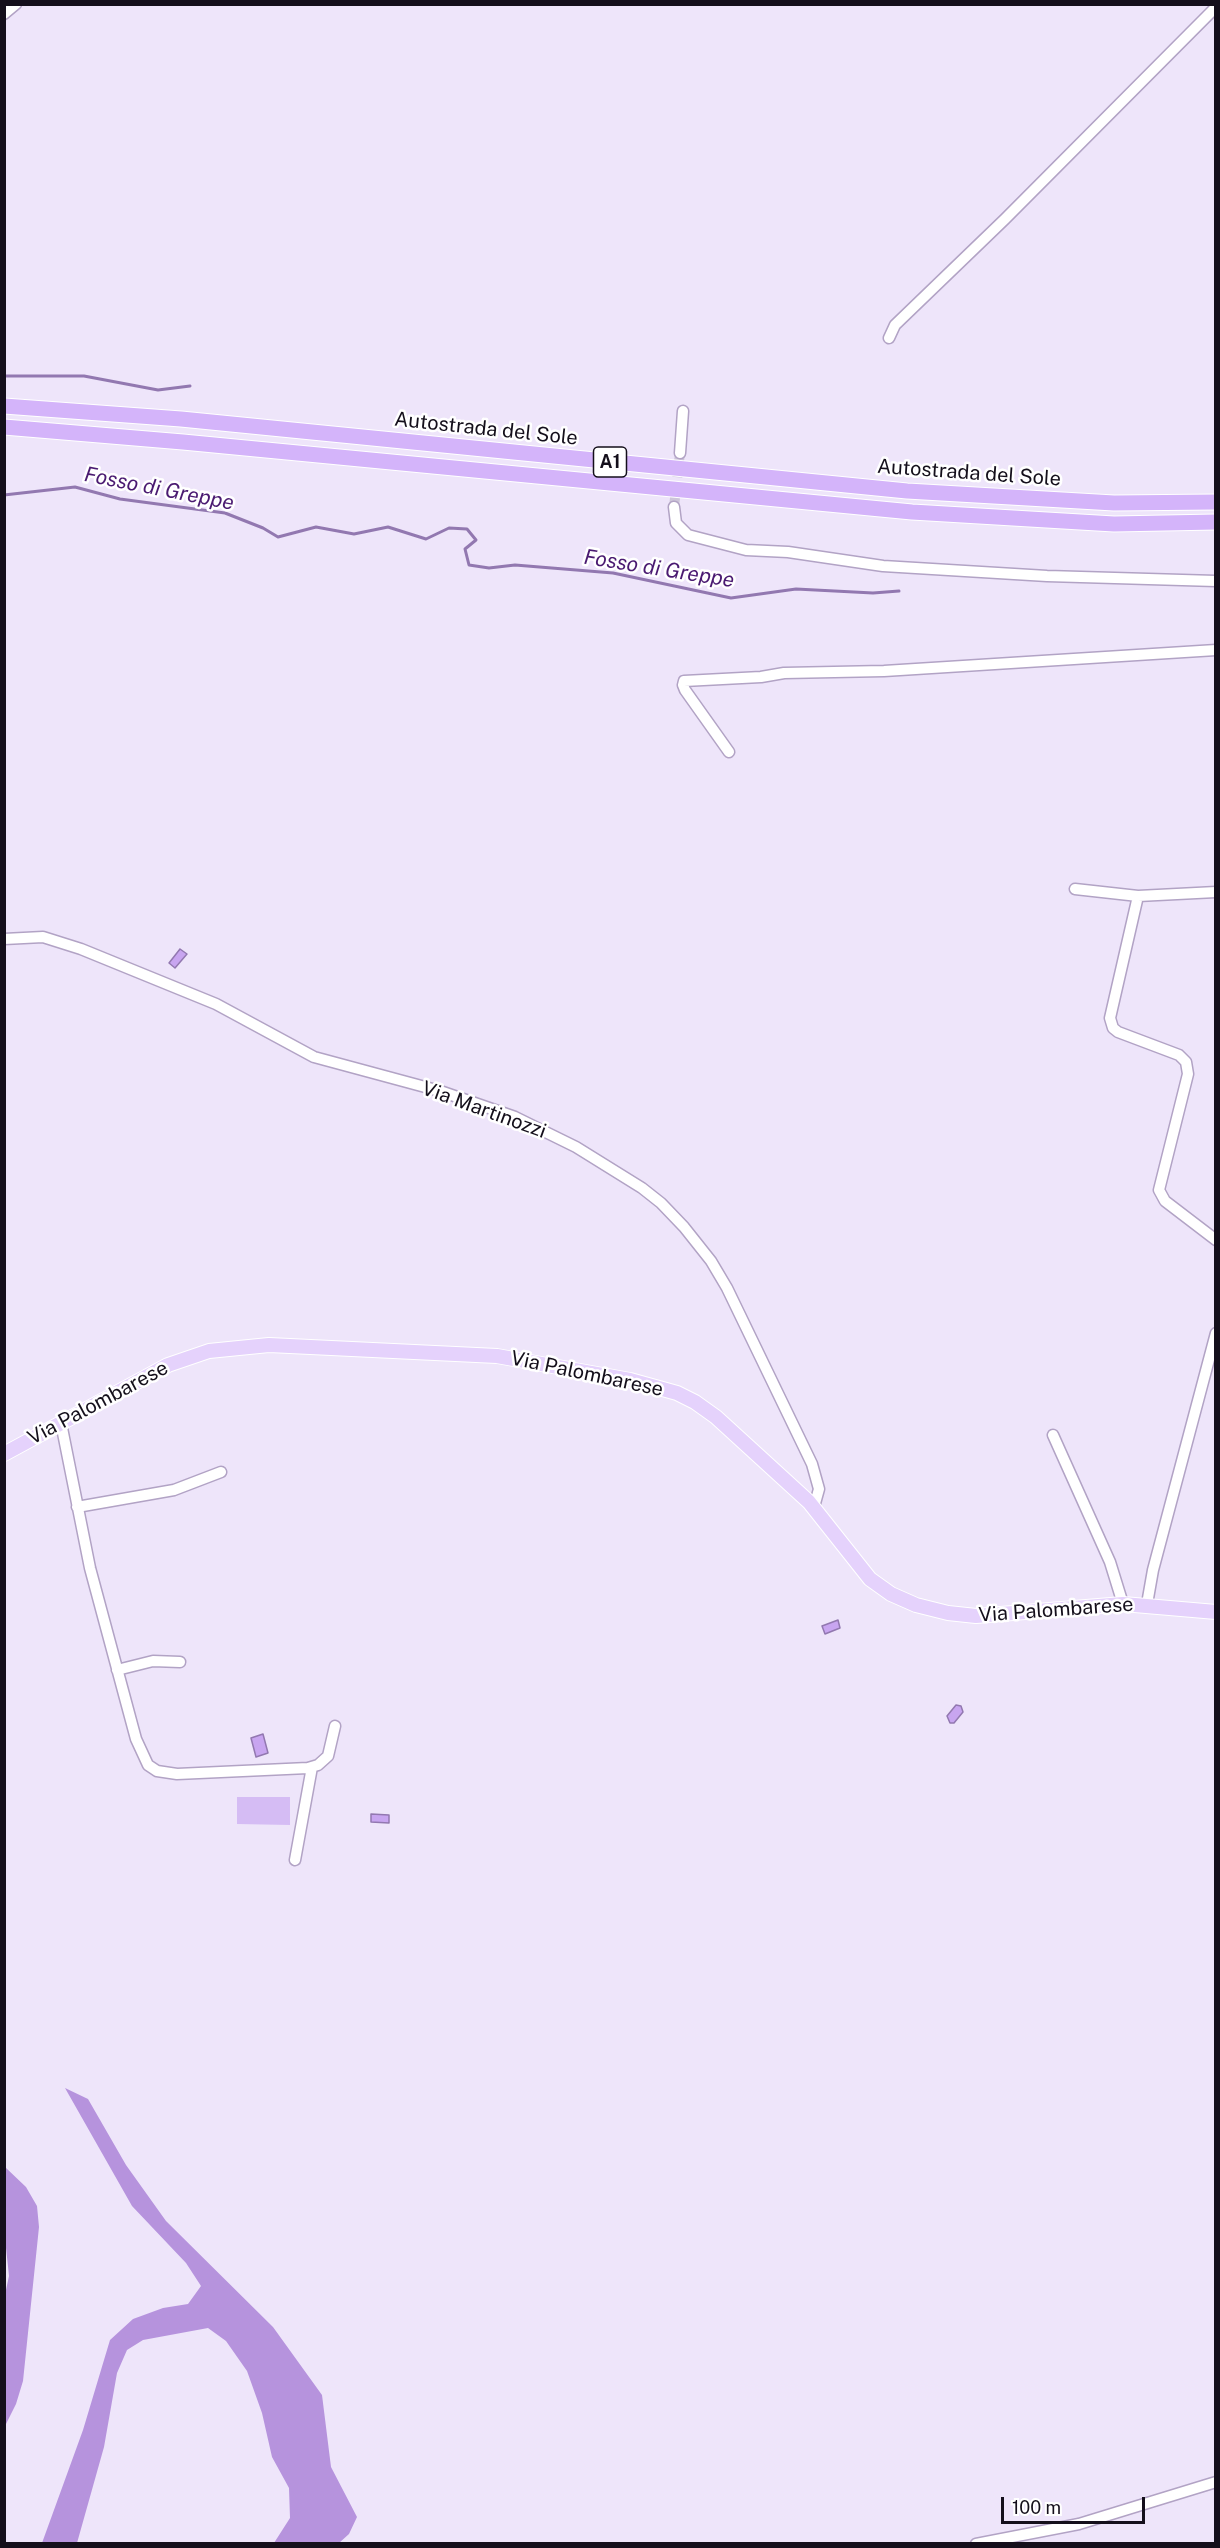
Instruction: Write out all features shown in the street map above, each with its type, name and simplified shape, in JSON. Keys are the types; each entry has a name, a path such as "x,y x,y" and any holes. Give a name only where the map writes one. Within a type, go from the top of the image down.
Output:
{"highway":[{"name":"Autostrada del Sole","path":"4,406 181,419 907,491 1114,503 1215,502"},
{"name":"Autostrada del Sole","path":"4,428 160,439 912,512 1114,524 1215,522"}],"main road":[{"name":"Via Palombarese","path":"4,1454 168,1365 190,1356 222,1348 269,1345 497,1356 630,1380 690,1399 716,1417 814,1507 870,1579 895,1596 923,1607 948,1613 982,1616 1123,1604 1147,1604 1215,1611"}],"street":[{"path":"4,14 16,4"},
{"path":"889,338 895,325 1005,219 1215,7"},
{"path":"680,453 683,411"},
{"path":"674,507 676,523 684,533 746,550 788,552 883,566 1047,576 1215,581"},
{"path":"729,752 685,690 684,681 760,677 784,673 884,671 1215,650"},
{"path":"1076,889 1138,896 1215,892"},
{"path":"1138,896 1110,1022 1118,1032 1179,1055 1186,1062 1188,1074 1159,1190 1165,1201 1215,1240"},
{"name":"Via Martinozzi","path":"4,939 43,937 81,949 216,1004 314,1057 440,1091 515,1117 576,1147 642,1188 661,1203 684,1227 711,1261 727,1288 812,1464 819,1490 814,1507"},
{"path":"1147,1604 1156,1559 1215,1333"},
{"path":"62,1423 92,1575 140,1752 148,1765 157,1771 177,1774 291,1770 312,1767 328,1756 335,1726"},
{"path":"1053,1435 1113,1569 1123,1604"},
{"path":"77,1507 174,1490 221,1472"},
{"path":"117,1670 156,1660 180,1662"},
{"path":"295,1860 312,1767"},
{"path":"976,2544 1079,2524 1215,2482"}],"shaded area":[{"path":"180,949 187,954 175,968 169,963"},
{"path":"838,1620 840,1628 825,1634 822,1626"},
{"path":"956,1705 961,1706 963,1712 954,1723 950,1723 947,1716"},
{"path":"263,1734 268,1753 256,1757 251,1738"},
{"path":"237,1797 290,1797 290,1825 237,1824"},
{"path":"371,1814 389,1815 389,1823 371,1822"},
{"path":"65,2088 88,2099 126,2165 166,2221 273,2327 322,2395 331,2467 357,2517 349,2534 339,2543 274,2543 290,2518 289,2488 272,2457 262,2413 247,2371 226,2341 208,2328 143,2340 127,2350 117,2373 104,2447 77,2543 42,2543 83,2430 110,2340 133,2319 163,2308 188,2304 201,2286 186,2263 132,2206"},
{"path":"5,2167 26,2187 37,2206 39,2227 23,2381 16,2404 5,2426 4,2299 9,2276 4,2229"}],"waterway":[{"path":"4,376 84,376 158,390 190,386"},
{"name":"Fosso di Greppe","path":"4,495 75,487 120,499 225,513 263,528 278,537 316,527 354,534 388,527 426,539 449,528 467,529 476,540 465,549 469,565 489,568 515,565 613,573 731,598 796,589 873,593 899,591"}],"tunnel":[{"path":"674,507 680,453"}]}
